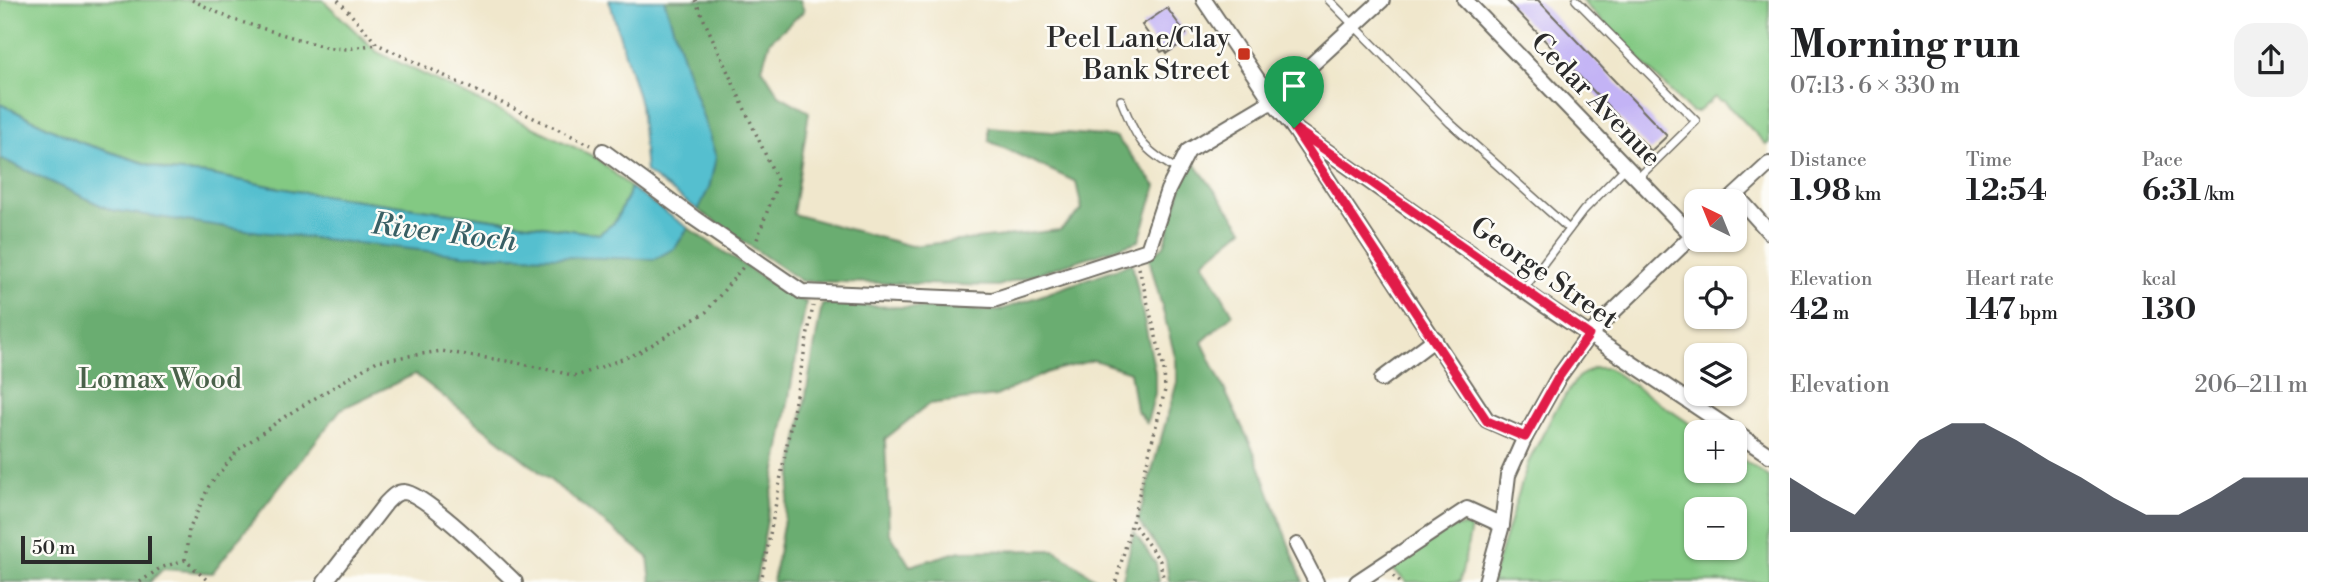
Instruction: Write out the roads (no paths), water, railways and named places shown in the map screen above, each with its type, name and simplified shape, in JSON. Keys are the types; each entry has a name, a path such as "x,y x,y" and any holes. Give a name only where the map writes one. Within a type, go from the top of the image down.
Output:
{"street":[{"path":"1204,0 1272,101 1294,128 1487,421 1525,437"},
{"path":"603,151 802,292 993,300 1148,250 1168,190 1188,151 1272,101 1382,0"},
{"name":"Cedar Avenue","path":"1465,0 1684,224"},
{"name":"George Street","path":"1294,128 1523,290 1769,455"},
{"path":"1742,189 1769,164"},
{"path":"1747,212 1769,232"},
{"path":"1486,582 1502,525 1508,474 1558,378 1589,335 1684,244"},
{"path":"1382,379 1435,339"},
{"path":"325,582 386,503 395,494 405,492 451,522 515,582"},
{"path":"1357,582 1467,509 1502,525"},
{"path":"1297,545 1315,582"}],"lane":[{"path":"1329,0 1450,124 1569,229"},
{"path":"1576,0 1696,121 1639,178"},
{"path":"1121,100 1138,140 1154,156 1178,171"},
{"path":"1523,290 1583,211 1627,166"}],"water":[{"path":"609,0 664,0 716,157 709,188 698,210 646,172 640,104"},
{"name":"River Roch","path":"0,104 79,142 169,171 207,174 301,192 599,234 615,222 631,188 688,228 675,248 655,259 463,255 260,232 111,210 0,158"}],"place":[{"name":"Peel Lane/Clay Bank Street","path":"1244,54"}],"park label":[{"name":"Lomax Wood","path":"160,379"}]}
